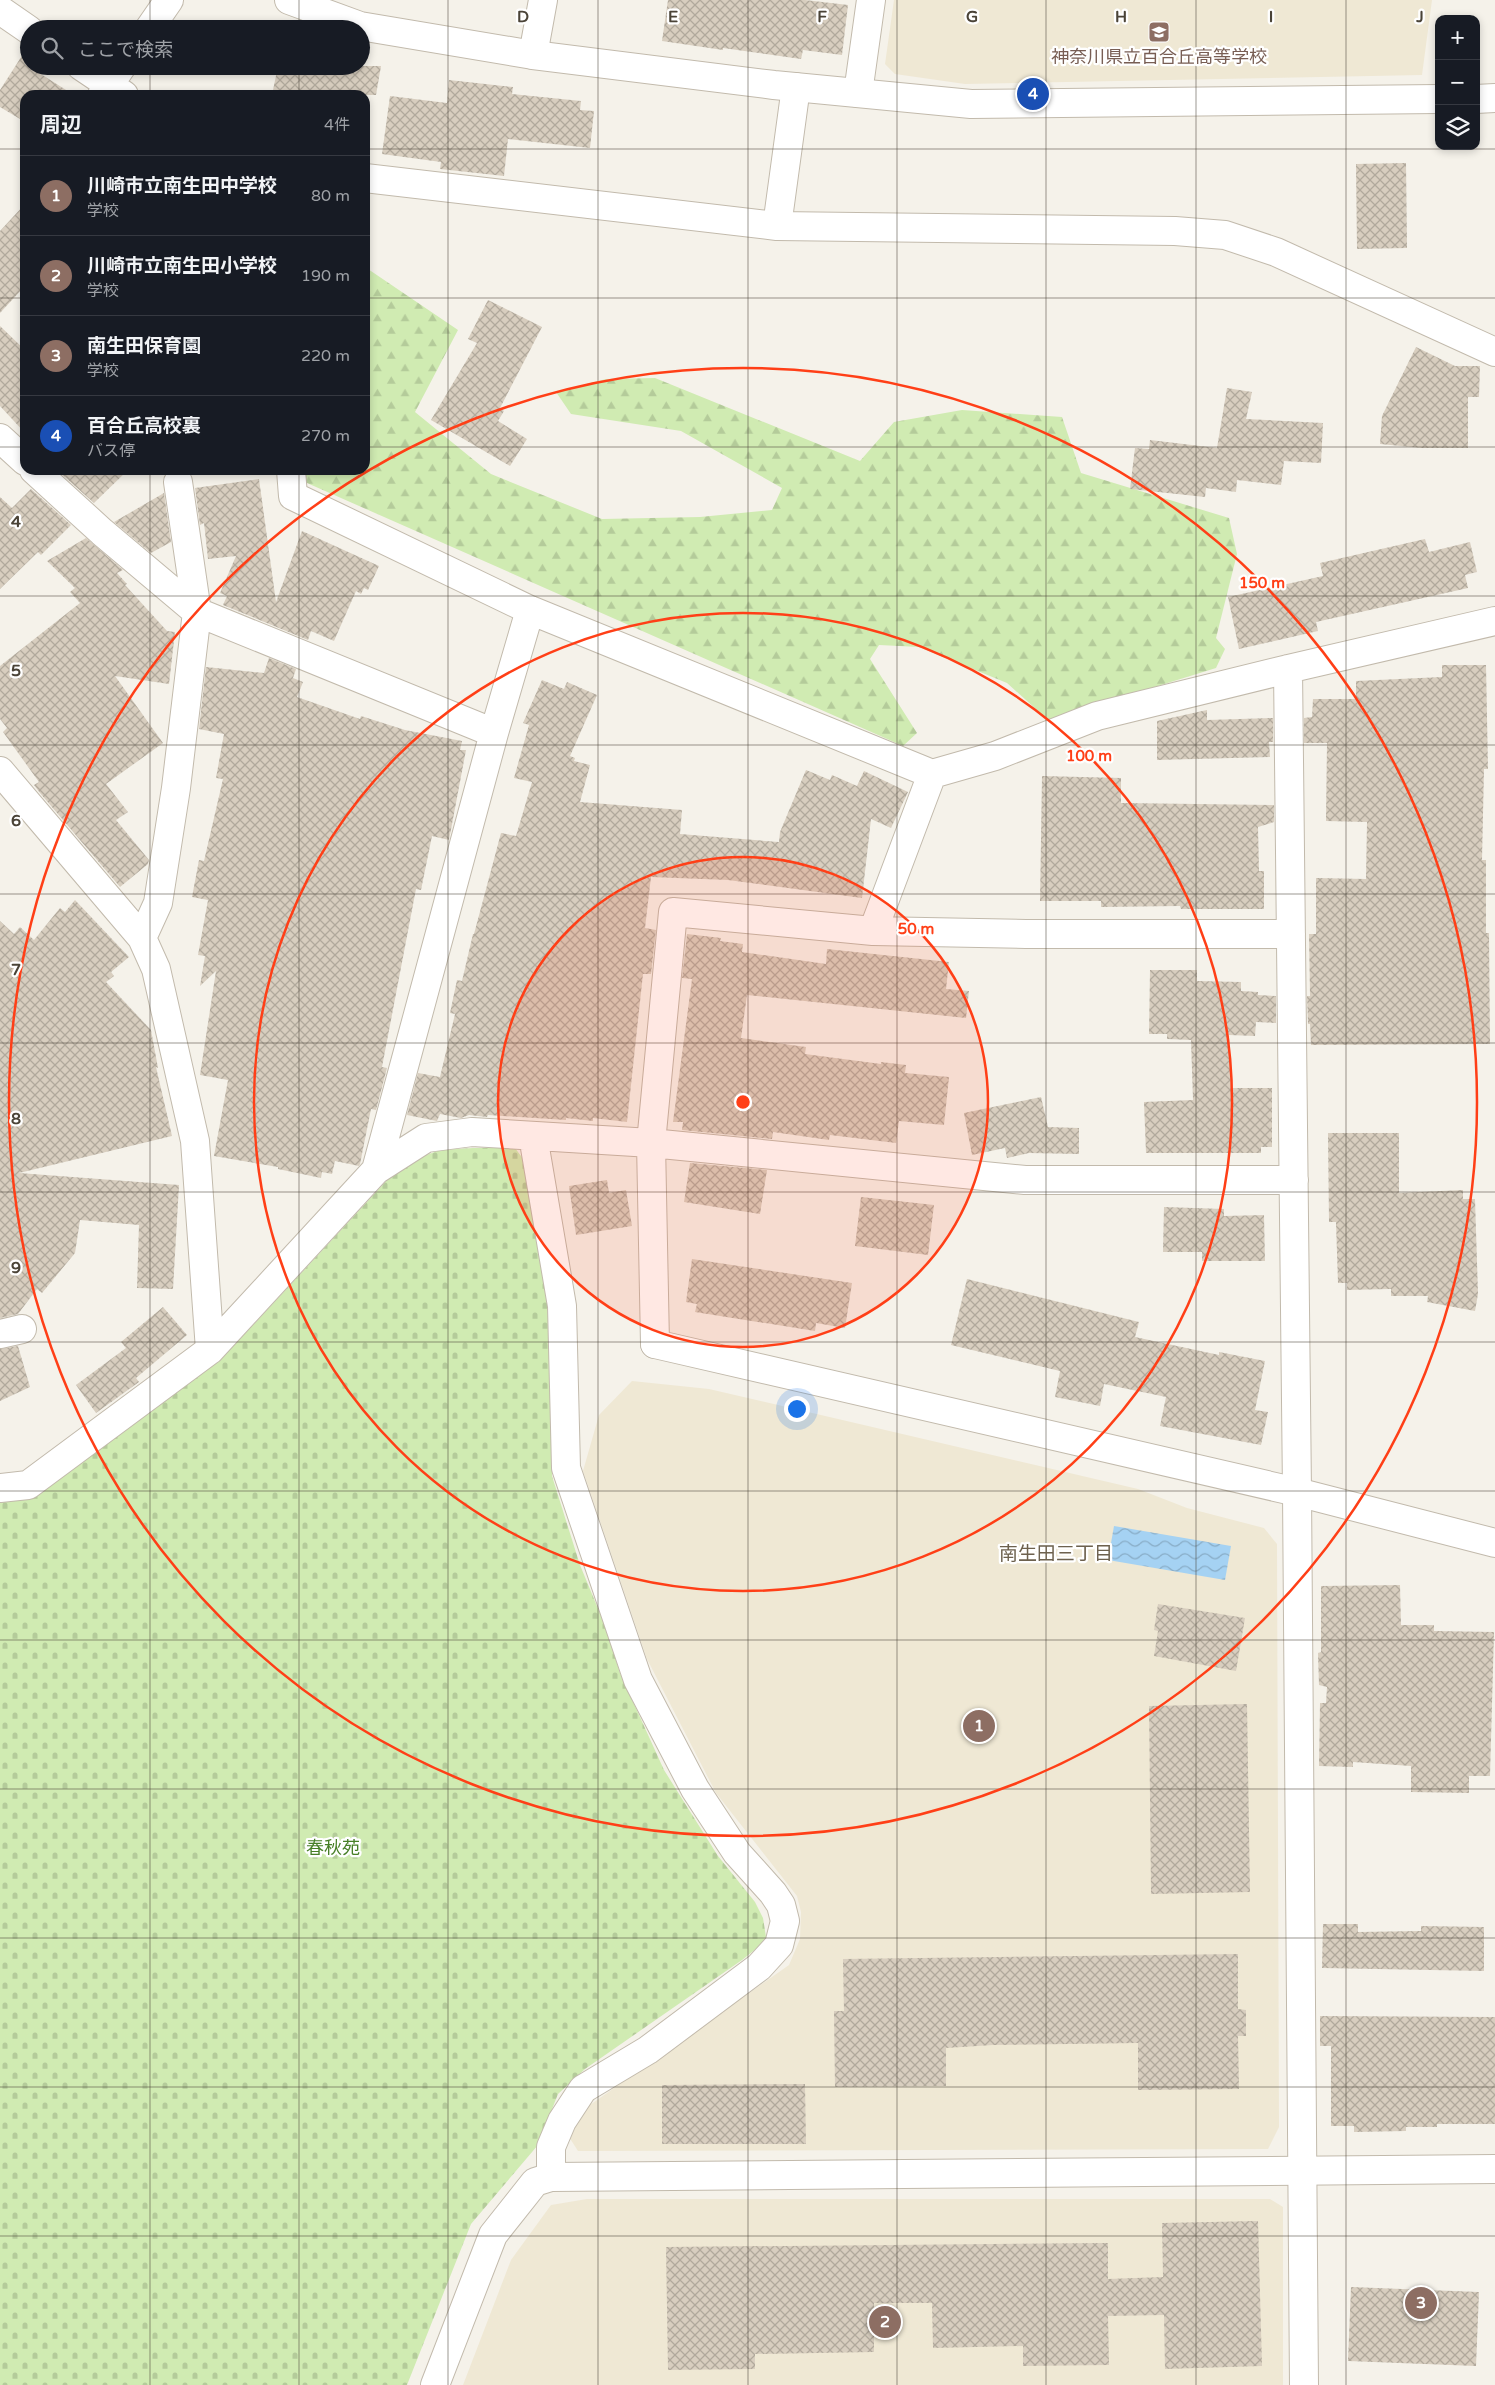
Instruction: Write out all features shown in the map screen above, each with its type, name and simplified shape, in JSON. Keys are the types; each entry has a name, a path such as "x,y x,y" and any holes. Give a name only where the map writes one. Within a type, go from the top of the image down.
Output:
{"street":[{"path":"155,20 169,0"},
{"path":"289,0 344,20"},
{"path":"533,55 543,0"},
{"path":"858,93 870,0"},
{"path":"0,10 20,24"},
{"path":"370,28 533,55 796,87 970,104 1435,99"},
{"path":"97,75 114,85"},
{"path":"777,226 796,87"},
{"path":"1480,99 1495,98"},
{"path":"370,179 777,226 1176,231 1225,235 1276,252 1495,352"},
{"path":"0,438 20,457"},
{"path":"39,475 102,532 197,612 494,733"},
{"path":"291,475 293,496 530,610 932,774 995,756 1098,716 1495,621"},
{"path":"142,938 158,904 176,788 197,612 178,482"},
{"path":"376,1170 494,733 530,610"},
{"path":"1288,669 1304,2385"},
{"path":"0,770 142,938 156,969 195,1141 210,1350"},
{"path":"873,931 932,774"},
{"path":"1291,934 1026,934 873,931 673,912 651,1143 654,1344 1297,1492 1495,1543"},
{"path":"0,1488 28,1485 210,1350 376,1170 426,1138 472,1132 651,1143 1025,1180 1294,1180"},
{"path":"533,1136 562,1306 566,1468 638,1680 695,1789 737,1853 773,1893 781,1905 786,1921 779,1945 759,1967 648,2050 583,2089 562,2121 551,2147 550,2176"},
{"path":"435,2385 493,2235 535,2182 550,2176 1301,2172 1495,2169"}],"shaded area":[{"name":"神奈川県立百合丘高等学校","path":"894,0 1432,0 1422,75 965,84 895,74 885,64"},
{"path":"632,1381 709,1389 1138,1489 1187,1508 1264,1528 1277,1544 1279,2127 1268,2149 578,2151 569,2137 580,2112 789,1965 800,1939 801,1912 797,1896 716,1793 647,1659 583,1471 599,1415"},
{"path":"587,2199 1270,2199 1283,2207 1283,2385 463,2385 511,2260 551,2205"}],"green space":[{"path":"370,270 458,330 415,412 491,474 602,519 700,517 772,510 782,488 681,431 571,414 556,392 606,379 655,378 860,461 894,422 962,410 1062,417 1081,473 1229,518 1237,554 1216,638 1225,649 1216,668 1048,720 1007,683 919,647 879,645 870,659 917,733 903,746 307,483 303,475 370,475"},
{"name":"春秋苑","path":"515,1148 524,1160 540,1248 547,1303 552,1371 552,1476 580,1565 606,1628 620,1673 664,1770 718,1856 755,1902 763,1918 766,1937 757,1948 742,1960 585,2069 558,2094 538,2145 471,2224 407,2385 0,2385 0,1497 211,1363 254,1324 402,1164 440,1150"}],"water":[{"path":"1114,1526 1231,1546 1225,1580 1108,1560"}],"building":[{"path":"668,0 805,0 848,5 842,55 803,50 801,59 662,41"},
{"path":"20,59 20,75 42,75 66,90 20,90 20,119 0,107 0,90"},
{"path":"370,66 381,66 376,95 370,95 370,90 273,90 276,75 370,75"},
{"path":"449,80 513,87 512,94 581,101 580,110 594,111 590,148 508,139 504,176 440,169 441,162 382,154 390,96 447,103"},
{"path":"1406,163 1407,248 1357,249 1356,164"},
{"path":"20,209 20,291 0,313 0,231"},
{"path":"488,300 542,327 500,408 504,411 498,421 527,439 510,466 431,420 477,343 468,339"},
{"path":"0,326 20,345 20,428 0,406"},
{"path":"1416,347 1455,366 1480,366 1479,397 1468,397 1468,448 1422,448 1380,444 1382,416"},
{"path":"1227,388 1252,392 1246,419 1323,423 1321,463 1284,461 1281,485 1237,480 1236,492 1206,488 1205,497 1130,489 1135,448 1149,449 1150,440 1217,448"},
{"path":"63,475 123,475 94,503"},
{"path":"259,479 276,602 302,531 379,566 368,590 364,588 361,594 356,591 334,641 311,631 308,640 223,605 227,596 220,593 236,556 208,559 204,523 200,525 195,488"},
{"path":"31,489 71,525 41,555 38,552 0,589 0,497 12,508"},
{"path":"164,493 171,542 151,553 114,522"},
{"path":"86,538 123,570 117,573 127,584 125,585 167,631 175,632 169,684 115,676 163,743 106,784 128,812 116,820 149,860 148,864 120,887 34,785 39,782 3,732 7,728 0,719 0,666 80,603 70,592 75,588 47,561"},
{"path":"1425,539 1429,552 1470,542 1477,572 1465,575 1468,588 1316,622 1318,631 1239,649 1228,597 1323,576 1320,563"},
{"path":"269,658 296,669 293,678 303,682 297,697 360,719 361,716 405,730 462,741 460,750 466,750 449,840 432,836 421,890 416,889 382,1067 387,1068 376,1110 371,1109 360,1164 359,1166 335,1161 332,1174 322,1172 321,1178 278,1169 278,1167 214,1156 228,1080 200,1075 216,971 200,986 205,956 198,955 208,900 192,897 199,860 204,861 223,779 216,778 224,734 199,729 206,667 264,673"},
{"path":"1442,665 1486,665 1488,769 1484,769 1482,860 1486,860 1486,933 1489,933 1490,1044 1311,1045 1307,996 1310,996 1309,934 1316,934 1316,878 1366,879 1367,822 1326,821 1327,743 1304,743 1304,718 1312,717 1313,699 1356,699 1356,681 1442,677"},
{"path":"542,680 564,689 567,682 597,695 570,756 575,758 574,761 590,765 580,802 682,810 680,834 779,842 780,832 806,770 830,780 832,775 857,786 864,771 908,792 891,828 871,819 862,898 728,880 651,877 645,928 656,930 651,974 643,974 627,1122 593,1118 593,1121 488,1115 487,1117 469,1115 461,1118 440,1114 437,1121 407,1115 418,1073 440,1077 455,1014 450,1013 457,980 462,981 501,833 516,836 532,782 514,778 529,725 523,723"},
{"path":"1207,710 1207,720 1273,718 1273,742 1269,742 1270,757 1157,760 1157,721"},
{"path":"1042,776 1121,778 1121,803 1274,805 1274,822 1258,827 1259,871 1264,871 1264,909 1181,909 1180,906 1101,907 1101,901 1040,901"},
{"path":"75,900 129,957 111,972 114,976 106,982 151,1030 158,1068 156,1067 172,1136 19,1173 179,1185 173,1289 137,1288 139,1225 80,1220 75,1253 42,1293 37,1289 18,1314 0,1318 0,921 14,934 20,927 34,940 60,908 65,912"},
{"path":"687,934 721,938 720,941 743,944 742,952 826,964 827,949 949,962 946,989 969,991 966,1018 747,995 741,1038 806,1047 805,1054 881,1064 881,1062 906,1065 905,1073 949,1077 944,1125 899,1121 896,1143 830,1135 829,1140 773,1132 772,1139 682,1130 683,1122 673,1122 692,979 682,978"},
{"path":"1150,970 1197,970 1197,981 1241,982 1241,991 1258,992 1258,995 1276,996 1276,1023 1256,1022 1255,1036 1229,1035 1231,1088 1272,1088 1272,1147 1261,1147 1261,1153 1146,1153 1144,1102 1193,1100 1191,1040 1167,1039 1167,1034 1149,1034"},
{"path":"1041,1097 1048,1127 1079,1128 1079,1154 1029,1153 1007,1158 1005,1148 972,1155 964,1113"},
{"path":"1328,1133 1399,1133 1399,1193 1463,1190 1463,1199 1475,1199 1478,1294 1475,1311 1427,1302 1428,1296 1391,1296 1391,1289 1347,1290 1347,1283 1338,1283 1336,1222 1329,1222"},
{"path":"690,1163 767,1170 760,1214 684,1202"},
{"path":"607,1180 609,1193 626,1190 632,1226 576,1235 569,1186"},
{"path":"861,1197 934,1205 928,1255 855,1246"},
{"path":"1164,1207 1224,1209 1224,1216 1264,1215 1265,1261 1202,1261 1202,1252 1163,1252"},
{"path":"692,1259 852,1283 845,1328 816,1323 815,1331 695,1312 697,1304 686,1302"},
{"path":"967,1279 1139,1322 1135,1337 1219,1355 1219,1352 1265,1361 1255,1410 1268,1412 1261,1445 1160,1426 1166,1397 1104,1384 1100,1406 1055,1397 1060,1371 951,1345"},
{"path":"163,1307 187,1335 136,1378 139,1382 96,1413 76,1385 126,1348 121,1342"},
{"path":"18,1346 30,1387 0,1401 0,1349"},
{"path":"1400,1585 1401,1625 1434,1625 1434,1631 1494,1632 1490,1776 1469,1776 1469,1793 1411,1792 1411,1766 1353,1762 1353,1767 1319,1766 1320,1703 1326,1703 1327,1687 1319,1685 1318,1653 1321,1652 1321,1586"},
{"path":"1158,1604 1245,1618 1236,1671 1154,1656 1158,1631 1154,1630"},
{"path":"1247,1704 1250,1892 1151,1894 1149,1706"},
{"path":"1323,1924 1358,1924 1358,1932 1421,1931 1421,1926 1484,1927 1484,1971 1322,1968"},
{"path":"1238,1954 1238,2009 1246,2010 1246,2036 1238,2036 1239,2089 1138,2090 1138,2043 993,2045 946,2048 946,2086 835,2087 834,2011 844,2011 843,1959"},
{"path":"1320,2016 1495,2017 1495,2124 1437,2124 1437,2127 1406,2127 1406,2131 1354,2132 1354,2126 1331,2126 1331,2046 1320,2046"},
{"path":"805,2084 806,2144 662,2144 662,2085"},
{"path":"1258,2221 1262,2366 1165,2369 1164,2315 1108,2316 1109,2365 1023,2366 1023,2346 933,2348 932,2303 874,2303 874,2352 755,2354 755,2369 668,2370 666,2247 1108,2243 1108,2279 1163,2277 1162,2223"},
{"path":"1351,2287 1479,2292 1476,2366 1348,2361"}],"place":[{"name":"神奈川県立百合丘高等学校","path":"1159,32"},
{"name":"百合丘高校裏","path":"1033,94"},
{"name":"川崎市立南生田中学校","path":"979,1726"},
{"name":"南生田保育園","path":"1421,2303"},
{"name":"川崎市立南生田小学校","path":"885,2322"}],"district":[{"name":"南生田三丁目","path":"1056,1553"}]}
